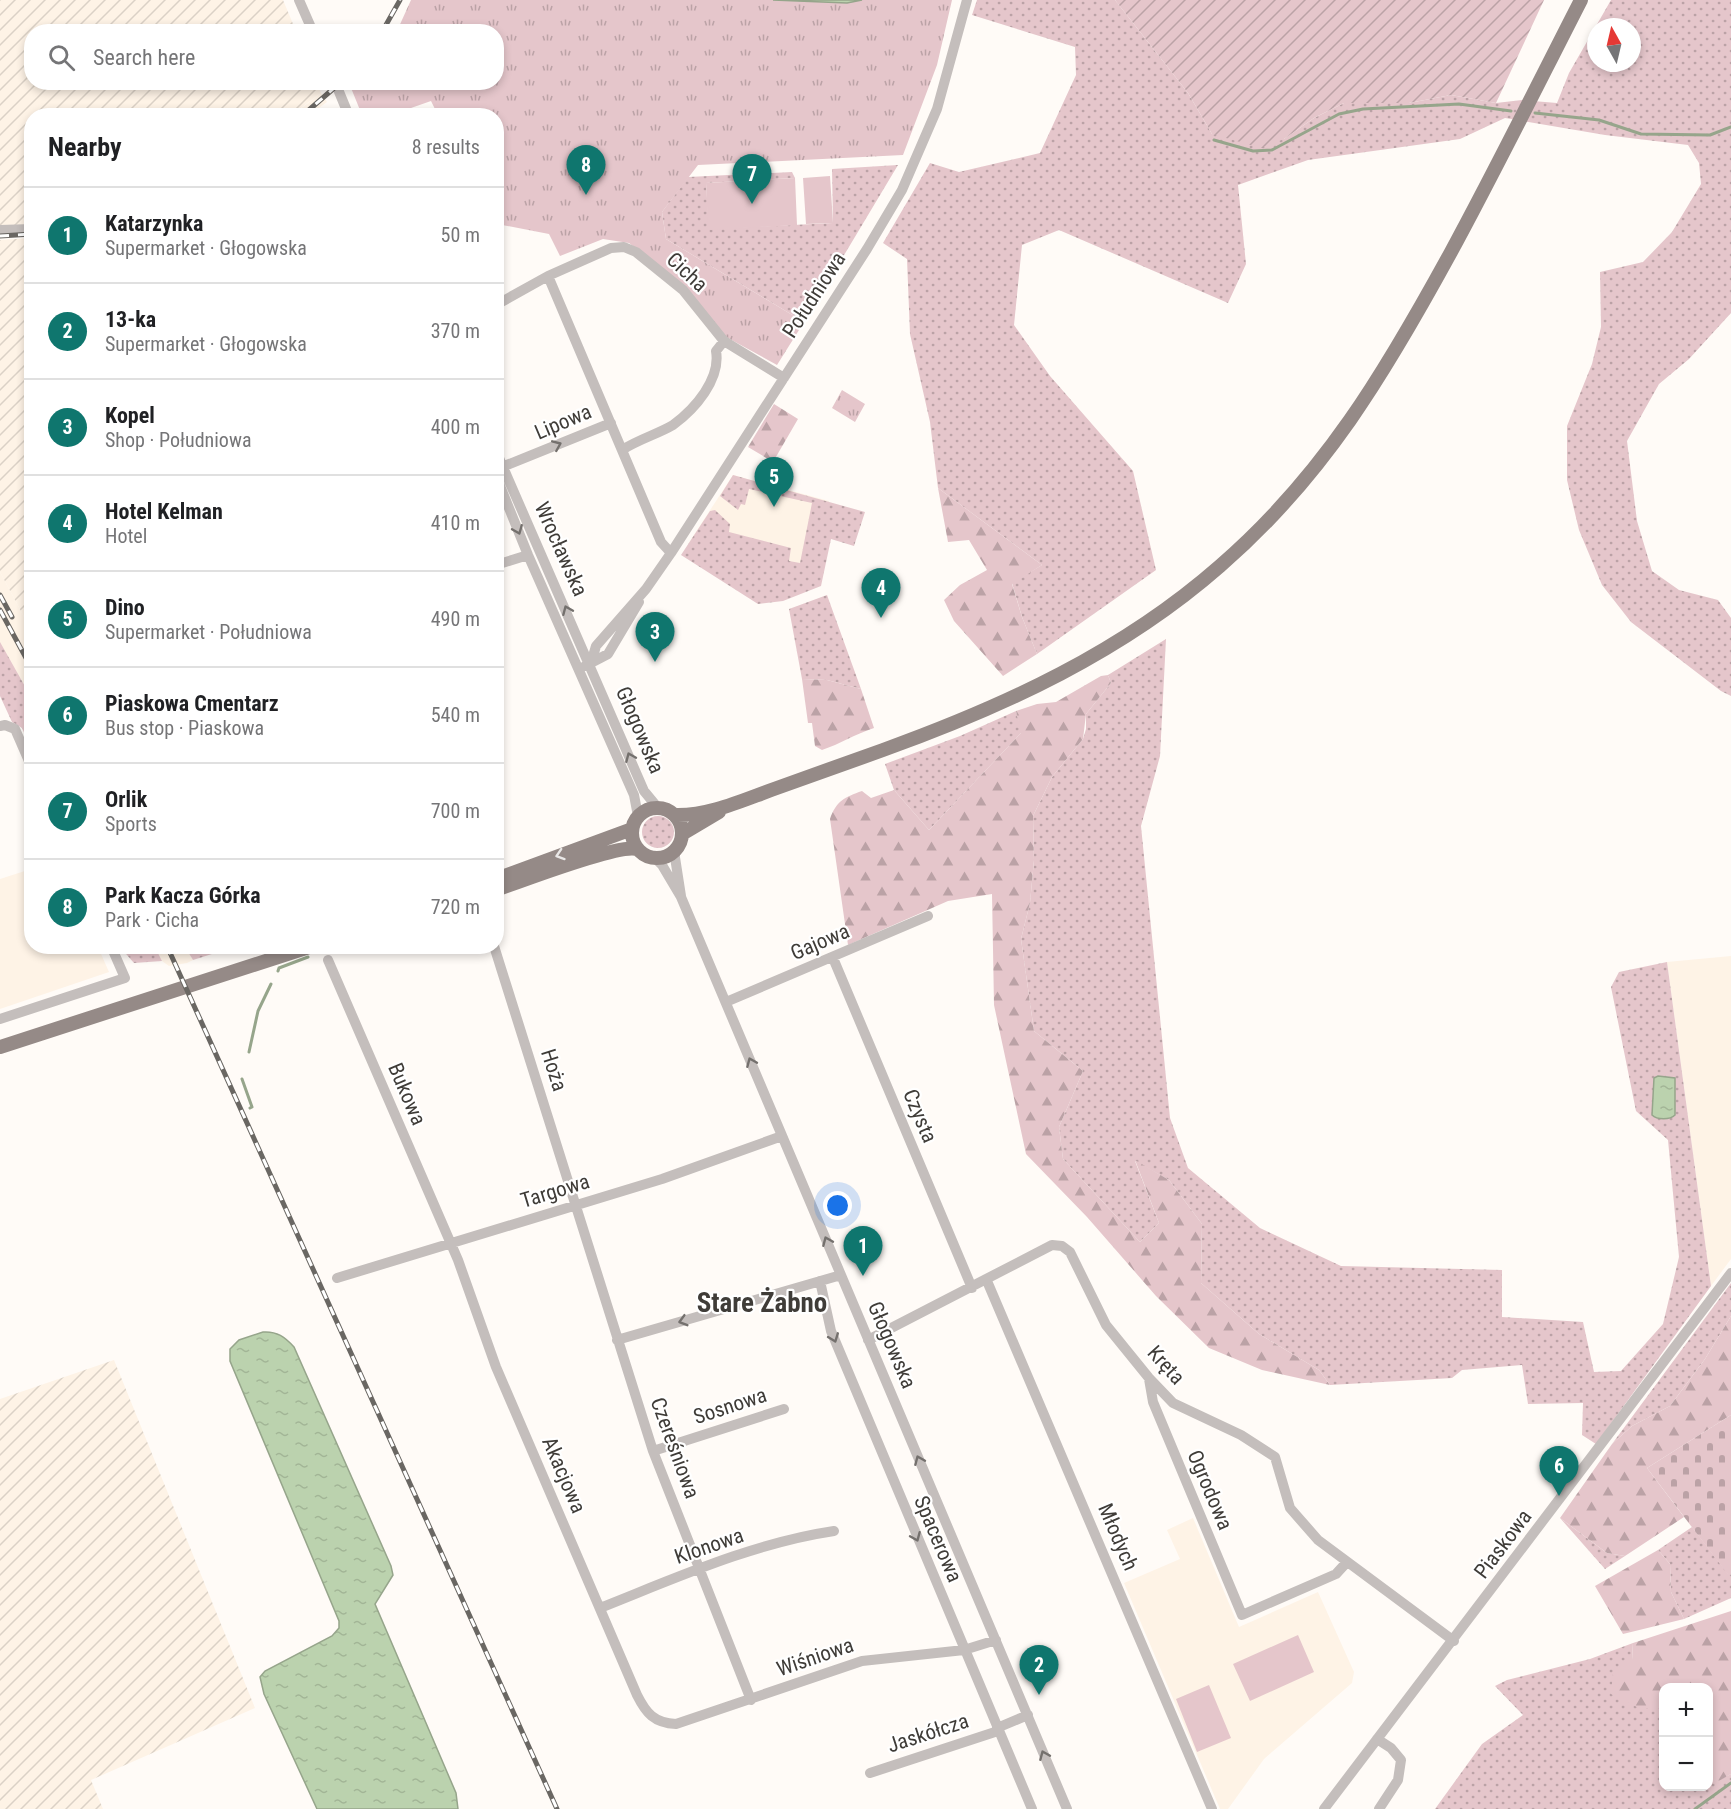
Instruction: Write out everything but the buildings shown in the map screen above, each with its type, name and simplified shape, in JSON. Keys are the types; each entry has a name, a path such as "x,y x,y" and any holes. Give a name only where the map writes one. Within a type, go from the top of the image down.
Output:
{"main road":[{"path":"638,849 632,830 638,816 645,811 658,808 675,815 729,806 944,728 1045,684 1117,642 1221,566 1299,486 1331,449 1386,369 1464,228 1581,0"},
{"path":"504,887 629,848 638,849 655,858 674,851 682,834 729,806"},
{"path":"675,815 682,834"},
{"path":"504,876 632,830"},
{"path":"0,1047 288,954"}],"street":[{"path":"299,0 309,24"},
{"name":"Południowa","path":"579,668 605,657 611,650 646,589 784,378 902,190 937,109 967,0"},
{"path":"338,90 345,108"},
{"path":"0,230 24,229"},
{"name":"Cicha","path":"504,301 548,276 611,248 624,247 636,252 683,290 724,341 784,378"},
{"path":"548,276 611,423"},
{"path":"622,450 681,418 712,383 717,360 716,351 724,341"},
{"name":"Lipowa","path":"504,469 611,423 661,542 671,553"},
{"name":"Wrocławska","path":"504,480 536,538 591,663"},
{"name":"Wrocławska","path":"504,485 528,555 579,668"},
{"path":"504,562 528,555 536,538"},
{"path":"528,555 551,572"},
{"name":"Południowa","path":"591,663 598,643 646,589"},
{"path":"580,639 598,643"},
{"name":"Głogowska","path":"591,663 644,791 658,808"},
{"name":"Głogowska","path":"579,668 634,795 638,816"},
{"path":"6,726 15,729 24,750"},
{"name":"Głogowska","path":"674,851 681,897"},
{"name":"Głogowska","path":"655,858 662,865 681,897 1067,1809"},
{"name":"Gajowa","path":"726,1002 928,916"},
{"path":"0,1019 125,978 114,954"},
{"name":"Hoża","path":"497,954 576,1205"},
{"name":"Czysta","path":"833,958 972,1288"},
{"name":"Bukowa","path":"328,960 451,1243"},
{"name":"Targowa","path":"337,1278 576,1205 782,1136"},
{"name":"Czereśniowa","path":"576,1205 654,1451 751,1700"},
{"name":"Akacjowa","path":"451,1243 496,1367 637,1695 652,1718"},
{"name":"Kręta","path":"868,1340 987,1281 1052,1245 1062,1246 1070,1252 1106,1324 1149,1378 1173,1403 1241,1435 1275,1457 1290,1508 1318,1540 1454,1641"},
{"name":"Piaskowa","path":"1324,1809 1454,1641 1731,1272"},
{"path":"617,1340 841,1275"},
{"name":"Spacerowa","path":"820,1281 831,1331 1032,1809"},
{"name":"Młodych","path":"987,1281 1212,1809"},
{"name":"Ogrodowa","path":"1149,1378 1153,1402 1242,1615 1336,1574 1347,1562"},
{"name":"Sosnowa","path":"654,1451 784,1409"},
{"name":"Klonowa","path":"600,1608 699,1569 802,1536 834,1531"},
{"name":"Wiśniowa","path":"652,1718 663,1724 676,1724 862,1661 964,1650 996,1640"},
{"name":"Jaskółcza","path":"870,1773 998,1730 1028,1715"},
{"path":"1377,1739 1391,1748 1401,1760 1398,1780 1379,1809"}],"shaded area":[{"path":"0,0 283,0 293,24 24,24 24,90 320,90 321,93 301,108 24,108 24,231 0,232"},
{"path":"321,93 327,102 319,108 301,108"},
{"path":"24,238 24,617 0,572 0,240"},
{"path":"733,475 829,501 814,574 688,544"},
{"path":"0,572 24,617 24,685 0,643"},
{"path":"24,871 24,954 101,954 109,972 0,1009 0,879"},
{"path":"158,954 189,954 193,960 169,966 162,961"},
{"path":"1731,956 1731,1259 1711,1286 1667,962"},
{"path":"114,1360 255,1708 91,1780 103,1809 0,1809 0,1399"},
{"path":"1193,1518 1239,1627 1318,1592 1354,1672 1352,1683 1264,1759 1228,1809 1220,1809 1124,1583 1180,1559 1167,1530"}],"green space":[{"path":"411,0 952,0 937,65 903,155 698,165 662,212 666,239 804,322 777,365 717,332 687,288 629,243 603,239 560,256 549,234 504,225 504,108 434,108 431,101 411,108 359,108 352,90 504,90 504,24 400,24"},
{"path":"977,0 1115,0 1188,93 1212,134 1284,139 1314,118 1344,103 1409,103 1451,95 1496,103 1522,100 1557,103 1569,73 1587,42 1587,72 1641,72 1641,18 1601,18 1611,0 1731,0 1731,313 1689,359 1659,384 1627,441 1637,521 1652,571 1679,590 1718,600 1731,618 1731,696 1721,691 1631,622 1602,585 1579,530 1567,480 1567,426 1592,364 1601,327 1600,272 1643,262 1672,232 1701,184 1699,163 1688,145 1605,135 1505,118 1460,139 1308,160 1238,185 1246,264 1228,303 1059,230 1022,245 1014,325 1050,376 1133,471 1156,570 1037,654 1022,617 1012,583 1042,565 938,488 930,422 910,334 907,259 883,243 930,163 959,172 1040,153 1076,75 1075,47 972,15"},
{"path":"1115,0 1544,0 1496,103 1451,95 1409,103 1344,103 1314,118 1284,139 1261,148 1212,134 1188,93"},
{"path":"898,165 804,322 666,239 662,212 688,177 792,172 795,178 706,183 709,229 833,223 832,169"},
{"path":"830,176 833,223 806,224 803,178"},
{"path":"795,178 797,225 708,230 706,183"},
{"path":"842,390 865,404 855,422 832,408"},
{"path":"774,404 798,419 773,462 748,447"},
{"path":"733,475 865,512 854,546 831,539 821,586 783,601 758,604 681,555 710,511 715,510 730,524 729,532 791,548 789,561 800,563 812,503 749,489 745,505 741,504 738,510 720,496"},
{"path":"938,488 1042,565 1012,584 1037,654 1003,676 954,621 944,600 960,585 987,570 969,540 948,542"},
{"path":"827,595 861,689 827,680 802,679 789,609"},
{"path":"1166,639 1160,756 1141,826 1170,1118 1188,1168 1260,1228 1341,1266 1502,1270 1502,1317 1583,1322 1594,1372 1621,1371 1663,1324 1679,1257 1668,1140 1636,1111 1611,987 1619,972 1667,962 1711,1286 1596,1444 1582,1435 1583,1403 1528,1404 1522,1365 1462,1370 1452,1378 1330,1385 1319,1370 1259,1334 1201,1283 1202,1224 1169,1180 1135,1161 1159,1223 1140,1242 1063,1159 1059,1127 1083,1071 1034,1031 1021,939 1030,903 1034,860 1033,816 1052,777 1083,739 1086,714 1111,683 1108,675"},
{"path":"0,642 24,685 24,732 22,728 12,722 0,696"},
{"path":"1108,675 1111,683 1086,714 1083,739 1052,777 1033,816 1034,860 1030,903 1021,939 1034,1031 1083,1071 1059,1127 1063,1159 1140,1242 1159,1223 1135,1160 1169,1180 1202,1224 1201,1283 1259,1334 1319,1370 1330,1385 1262,1370 1209,1348 1156,1296 1087,1217 1026,1154 994,1005 992,894 948,901 848,945 830,819 838,804 862,791 871,798 894,790 929,830 1021,733 1016,711 1037,704 1056,702 1101,676"},
{"path":"802,679 827,680 861,689 874,728 822,750 815,746 812,723 808,723"},
{"path":"1016,711 1022,732 929,830 894,790 885,764 960,736"},
{"path":"658,816 670,820 674,832 670,844 658,848 646,844 642,832 646,820"},
{"path":"126,954 158,954 162,961 134,963"},
{"path":"189,954 212,954 193,960"},
{"path":"1731,1283 1731,1316 1705,1359 1670,1406 1632,1426 1612,1444"},
{"path":"1731,1316 1731,1415 1647,1468 1684,1517 1625,1556 1607,1553 1560,1518 1612,1444 1632,1426 1670,1406 1705,1359"},
{"path":"1731,1415 1731,1574 1729,1576 1647,1468"},
{"path":"1560,1518 1607,1553 1625,1556 1605,1569"},
{"path":"1692,1527 1729,1575 1731,1574 1731,1598 1684,1619 1671,1592 1670,1564 1658,1550"},
{"path":"1658,1550 1670,1564 1671,1592 1684,1619 1623,1634 1595,1586"},
{"path":"1731,1611 1731,1774 1717,1782 1713,1779 1713,1683 1659,1683 1659,1708 1639,1708 1611,1694 1613,1673 1632,1660 1633,1643"},
{"path":"1298,1635 1314,1672 1250,1701 1233,1664"},
{"path":"1633,1643 1632,1660 1639,1708 1659,1708 1659,1791 1713,1791 1713,1778 1717,1781 1731,1774 1731,1809 1435,1809 1482,1744 1523,1715 1495,1686 1507,1680 1590,1659"},
{"path":"1209,1685 1231,1738 1197,1752 1176,1699"}],"water":[{"path":"773,0 862,0 847,3"},
{"path":"1658,1076 1675,1078 1675,1115 1667,1119 1660,1119 1652,1115 1654,1078"},
{"path":"263,1332 280,1335 294,1347 391,1566 393,1575 375,1604 456,1793 458,1809 317,1809 264,1694 260,1677 265,1671 332,1636 339,1628 339,1621 230,1361 230,1349 239,1340"}],"waterway":[{"path":"1214,140 1253,151 1272,150 1339,114 1363,109 1459,104 1511,111"},
{"path":"1535,113 1599,120 1641,134 1710,135 1731,127"},
{"path":"278,971 279,968 308,957"},
{"path":"249,1052 258,1011 271,984"},
{"path":"242,1079 252,1107 250,1108"},
{"path":"1695,1809 1731,1783"}],"railway":[{"path":"386,24 400,0"},
{"path":"311,108 332,90"},
{"path":"0,236 24,234"},
{"path":"0,595 12,617"},
{"path":"0,610 24,654"},
{"path":"171,954 557,1809"}],"place":[{"name":"Park Kacza Górka","path":"586,195"},
{"name":"Orlik","path":"752,204"},
{"name":"Dino","path":"774,507"},
{"name":"Hotel Kelman","path":"881,618"},
{"name":"Kopel","path":"655,662"},
{"name":"Katarzynka","path":"863,1276"},
{"name":"Piaskowa Cmentarz","path":"1559,1496"},
{"name":"13-ka","path":"1039,1695"}],"district":[{"name":"Stare Żabno","path":"762,1303"}]}
